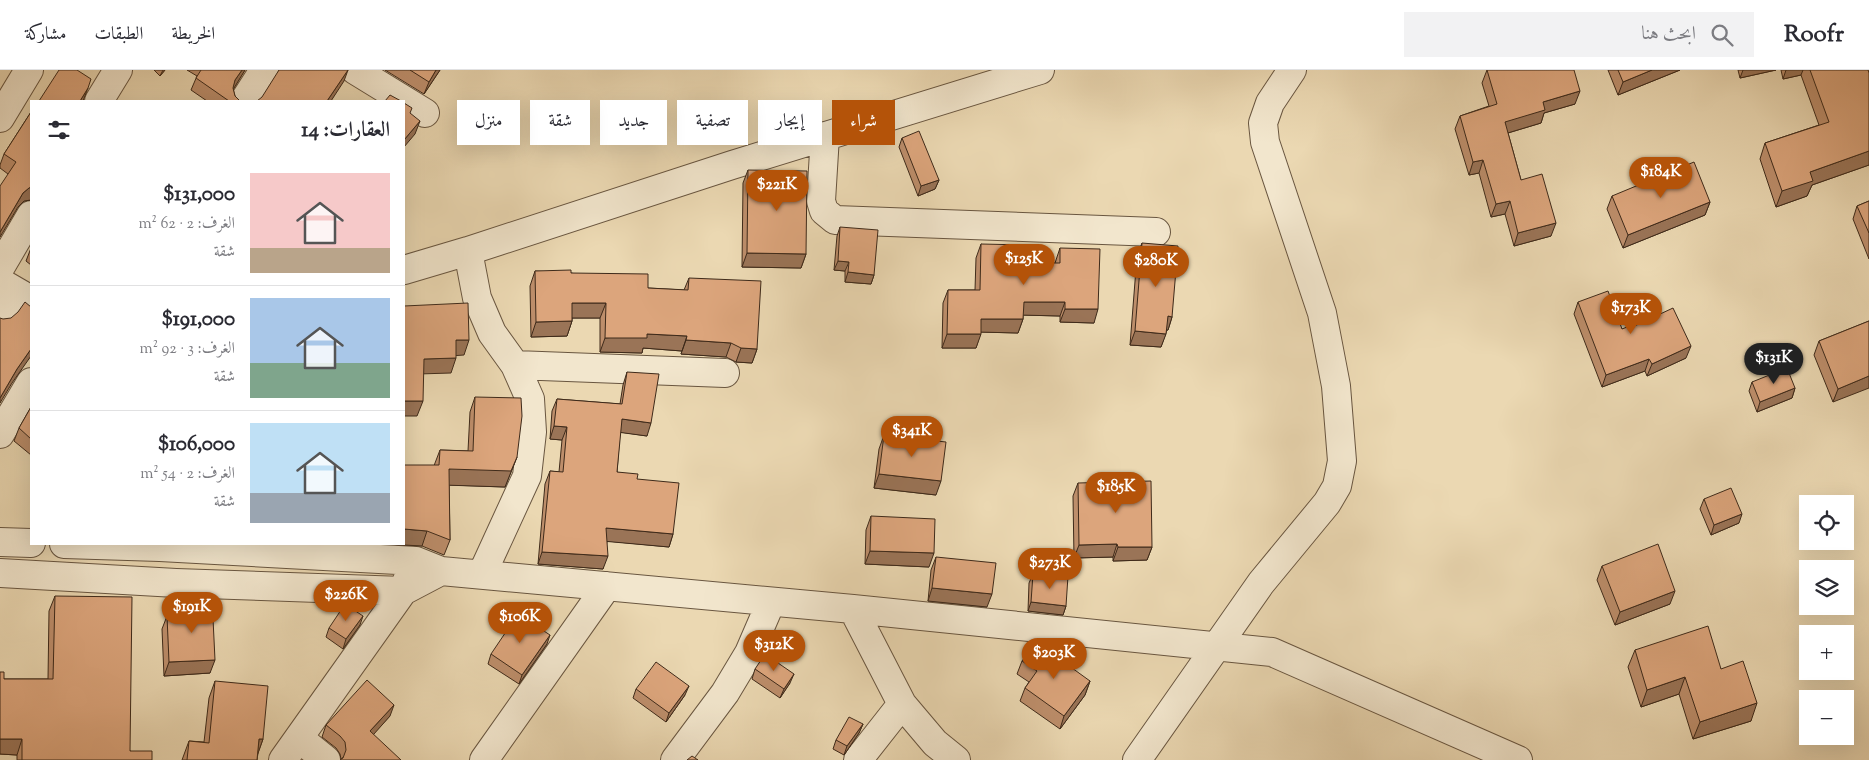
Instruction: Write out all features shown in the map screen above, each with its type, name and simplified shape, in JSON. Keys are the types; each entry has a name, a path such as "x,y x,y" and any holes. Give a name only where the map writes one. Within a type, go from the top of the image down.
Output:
{"street":[{"path":"0,118 29,70"},
{"path":"100,100 118,70"},
{"path":"245,100 264,70"},
{"path":"405,270 825,136 1040,70"},
{"path":"1137,760 1261,583 1327,504 1337,486 1342,461 1336,386 1322,313 1264,142 1263,123 1270,103 1292,70"},
{"path":"373,82 403,100"},
{"path":"405,101 425,113"},
{"path":"825,136 821,201 824,211 834,220 1156,232"},
{"path":"0,268 30,217"},
{"path":"468,251 477,298 492,333 514,365 530,399 532,432 527,476 482,574"},
{"path":"0,317 16,291"},
{"path":"514,365 725,373"},
{"path":"0,434 30,384"},
{"path":"0,542 30,543"},
{"path":"70,545 153,558 403,590 442,571"},
{"path":"0,573 153,558 367,551 416,561 442,571 852,609 1272,652 1518,760"},
{"path":"283,760 403,590 416,561"},
{"path":"484,760 607,586"},
{"path":"676,760 725,693 749,653 771,602"},
{"path":"852,609 902,704 935,743 956,760"},
{"path":"858,760 902,704"},
{"path":"300,738 326,760"}],"building":[{"path":"59,70 77,70 91,79 81,100 40,100"},
{"path":"201,70 242,70 235,80 233,88 235,96 239,100 228,100 196,78"},
{"path":"279,70 348,70 328,100 258,100"},
{"path":"410,70 436,70 429,82"},
{"path":"1487,70 1574,70 1580,91 1543,102 1545,110 1505,122 1521,180 1542,174 1556,223 1518,233 1510,201 1496,204 1483,160 1473,162 1460,116 1497,104"},
{"path":"1618,70 1652,70 1623,82"},
{"path":"1810,70 1868,70 1869,151 1810,172 1813,181 1782,191 1765,143 1829,122"},
{"path":"390,95 399,100 386,100"},
{"path":"405,104 412,108 410,113 420,121 405,139"},
{"path":"30,114 30,188 23,193 0,232 0,186 16,162 4,154"},
{"path":"919,131 939,180 921,186 902,138"},
{"path":"1694,162 1710,202 1628,235 1612,196"},
{"path":"748,170 807,171 806,254 747,253"},
{"path":"1869,201 1869,233 1857,206"},
{"path":"840,227 878,230 874,275 848,272 849,262 838,261"},
{"path":"1142,243 1178,246 1172,317 1168,316 1166,334 1135,331"},
{"path":"981,244 1025,245 1024,263 1060,263 1060,248 1100,249 1098,309 1065,309 1065,302 1024,302 1023,319 981,319 981,334 947,334 948,290 980,290"},
{"path":"571,270 571,273 648,274 648,288 688,290 689,278 761,281 757,349 741,348 731,343 686,340 687,336 647,334 647,338 605,338 606,303 572,303 572,321 536,322 535,271"},
{"path":"1608,291 1622,329 1627,327 1628,329 1673,308 1691,346 1652,364 1649,359 1606,375 1578,302"},
{"path":"25,302 30,306 30,350 0,398 0,318 11,318"},
{"path":"468,303 469,340 456,340 456,358 424,359 423,401 405,401 405,306"},
{"path":"1869,321 1869,376 1838,389 1819,341"},
{"path":"1787,368 1795,388 1760,402 1752,382"},
{"path":"627,372 659,374 651,423 622,419 617,472 638,474 637,479 679,483 673,534 606,528 608,556 542,552 550,471 563,472 567,427 554,426 557,399 622,404"},
{"path":"475,397 521,398 522,416 517,457 511,471 449,469 450,540 427,531 405,529 405,465 439,465 440,450 473,451"},
{"path":"30,409 30,438 19,428"},
{"path":"884,435 946,442 941,481 879,474"},
{"path":"1151,481 1152,547 1118,547 1117,544 1079,545 1078,483"},
{"path":"1731,488 1742,514 1714,525 1704,499"},
{"path":"871,516 935,519 934,553 870,551"},
{"path":"1658,544 1675,591 1620,612 1602,566"},
{"path":"936,557 996,563 992,594 932,588"},
{"path":"1033,574 1068,576 1066,606 1031,602"},
{"path":"55,596 132,597 130,751 152,751 152,760 22,760 22,739 0,739 0,672 4,672 4,679 53,679"},
{"path":"194,598 212,598 215,660 169,662 167,616 194,614"},
{"path":"345,604 363,616 346,639 329,628"},
{"path":"518,614 550,635 522,675 491,654"},
{"path":"1708,626 1721,669 1743,661 1757,703 1700,722 1685,677 1647,690 1635,650"},
{"path":"1036,642 1090,681 1064,716 1025,688 1037,671 1022,661"},
{"path":"765,654 794,674 784,689 755,669"},
{"path":"656,662 689,686 669,713 636,689"},
{"path":"367,680 394,705 370,731 401,760 340,760 343,758 346,750 345,742 326,725"},
{"path":"215,681 268,686 263,739 259,739 257,760 187,760 189,741 209,743"},
{"path":"849,717 863,724 847,746 836,740"},
{"path":"692,756 698,760 687,760"}]}
